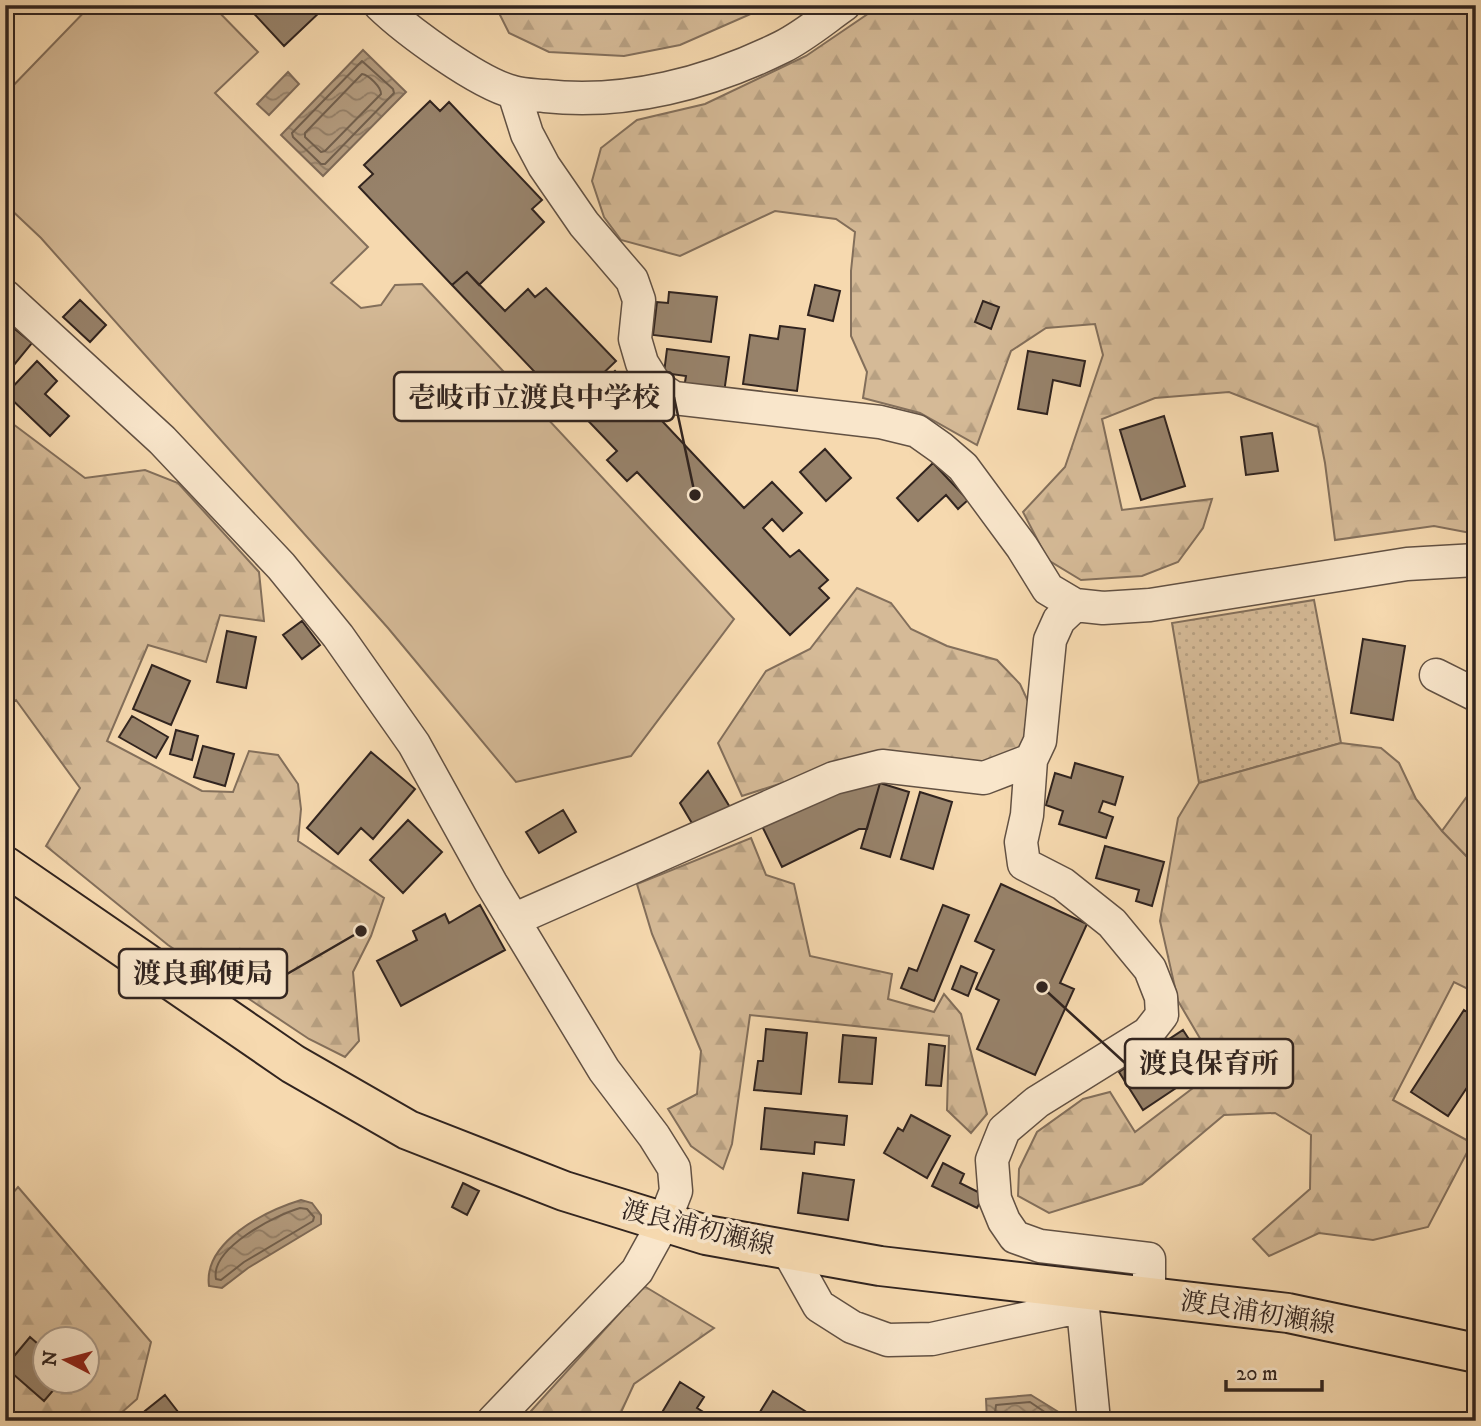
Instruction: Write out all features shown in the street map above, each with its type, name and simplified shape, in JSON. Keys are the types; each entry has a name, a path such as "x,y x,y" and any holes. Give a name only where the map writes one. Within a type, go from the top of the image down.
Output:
{"main road":[{"name":"渡良浦初瀬線","path":"5,866 293,1064 408,1130 564,1191 664,1223 788,1250 1082,1297 1149,1296 1288,1313 1476,1353"}],"street":[{"path":"380,5 400,25 489,83 514,93 586,99 632,95 677,86 736,67 785,45 844,5"},
{"path":"514,93 527,134 544,166 584,224 632,280 639,300 635,339 642,363 657,387 674,398 880,422 917,431 941,447 963,467 1022,547 1048,589 1075,605 1102,608 1150,605 1407,564 1476,560"},
{"path":"5,296 162,440 281,566 338,636 414,744 513,920 604,1070 654,1136 674,1168 676,1191 664,1223 637,1271 494,1421"},
{"path":"1075,605 1059,620 1050,640 1040,741 1031,760 1027,815 1021,842 1024,864 1063,884 1112,923 1150,969 1161,997 1162,1015 1148,1034 1037,1102 1004,1130 992,1160 995,1199 1004,1221 1015,1237 1040,1246 1149,1259 1149,1296"},
{"path":"1436,675 1476,695"},
{"path":"513,920 834,778 881,766 984,778 1031,760"},
{"path":"788,1250 819,1306 852,1327 888,1340 932,1339 1082,1297 1094,1421"}],"green space":[{"path":"91,5 212,5 258,52 215,93 368,247 331,283 361,308 381,305 395,285 422,284 734,619 631,756 516,782 388,628 41,238 5,204 5,94"},
{"path":"495,5 771,5 680,45 624,56 549,52 509,33"},
{"path":"881,5 1476,5 1476,534 1434,526 1335,540 1318,427 1229,392 1155,398 1102,419 1122,510 1212,499 1203,528 1178,562 1142,576 1081,580 1048,560 1023,512 1065,467 1103,355 1095,324 1046,328 1011,351 977,445 920,413 863,398 867,372 851,336 851,271 855,232 836,219 775,211 680,256 621,240 604,217 592,181 601,148 637,120 705,104 806,56"},
{"path":"5,418 85,478 145,470 178,483 259,572 264,621 220,615 206,662 148,645 107,741 202,791 233,792 249,751 278,755 298,784 301,809 298,841 384,898 371,936 353,972 359,1041 345,1057 309,1039 168,945 46,846 80,788 16,700 5,707"},
{"path":"857,588 891,603 911,629 947,646 997,660 1020,684 1033,712 1027,743 1002,758 972,766 844,763 742,796 718,743 766,671 810,649"},
{"path":"1314,600 1341,743 1199,783 1172,623"},
{"path":"1341,743 1381,748 1399,763 1416,799 1476,866 1476,993 1454,982 1393,1100 1472,1143 1428,1227 1373,1240 1319,1233 1269,1256 1253,1239 1310,1189 1311,1135 1275,1113 1224,1115 1142,1184 1049,1213 1018,1196 1019,1169 1037,1132 1083,1099 1110,1092 1135,1132 1218,1069 1178,1001 1160,921 1178,818 1199,783"},
{"path":"1476,784 1476,866 1442,831"},
{"path":"751,838 766,875 794,884 810,956 892,974 888,999 934,1012 944,994 961,1014 987,1114 971,1133 947,1110 949,1036 750,1015 732,1144 723,1169 691,1146 668,1109 697,1094 701,1051 652,934 637,884"},
{"path":"18,1187 151,1342 137,1399 112,1421 5,1421 5,1202"},
{"path":"644,1286 714,1328 634,1384 617,1421 522,1421"}],"water":[{"path":"363,50 406,92 323,176 281,135"},
{"path":"288,72 299,84 269,115 257,104"},
{"path":"301,1200 312,1203 321,1215 321,1224 248,1268 222,1288 209,1286 210,1270 226,1242 254,1220"},
{"path":"1031,1395 1065,1416 1065,1421 987,1421 986,1399"}],"building":[{"path":"246,5 316,5 321,11 284,46"},
{"path":"430,101 440,111 449,102 542,200 532,209 544,222 479,285 467,272 452,285 359,187 373,174 364,165"},
{"path":"467,272 505,311 528,289 535,297 546,288 616,361 568,407 452,285"},
{"path":"815,285 840,291 833,321 808,315"},
{"path":"669,292 717,297 711,342 653,335 657,302 668,303"},
{"path":"80,300 106,325 90,342 63,317"},
{"path":"983,301 999,307 991,329 975,322"},
{"path":"5,321 32,343 5,376"},
{"path":"780,326 805,329 797,391 743,384 750,335 778,339"},
{"path":"667,349 729,357 724,393 684,388 686,376 664,373"},
{"path":"1028,351 1085,361 1080,386 1053,380 1047,414 1018,409"},
{"path":"37,361 57,381 45,394 69,416 50,436 6,394"},
{"path":"615,371 744,508 772,482 802,513 783,531 772,519 763,528 790,557 799,550 828,580 819,588 829,598 790,635 637,472 627,481 607,460 617,451 576,408"},
{"path":"1164,416 1185,486 1141,500 1120,430"},
{"path":"1272,433 1278,471 1246,475 1241,437"},
{"path":"825,449 851,478 826,501 800,472"},
{"path":"933,463 968,500 958,509 946,495 918,521 897,498"},
{"path":"302,621 320,645 302,659 283,635"},
{"path":"227,631 256,637 246,688 217,682"},
{"path":"1363,639 1405,646 1393,720 1351,713"},
{"path":"152,665 190,681 171,725 133,709"},
{"path":"132,716 168,737 156,758 119,737"},
{"path":"176,730 198,736 192,760 170,754"},
{"path":"203,746 234,754 225,786 194,777"},
{"path":"371,752 415,789 373,839 361,828 338,854 307,828"},
{"path":"1075,763 1123,777 1115,805 1103,801 1099,812 1113,817 1106,838 1059,824 1063,811 1046,805 1055,773 1071,778"},
{"path":"708,771 731,809 696,830 680,803"},
{"path":"880,783 867,829 859,829 782,867 761,824 838,785"},
{"path":"880,783 909,792 890,857 861,848"},
{"path":"920,792 952,802 933,869 901,859"},
{"path":"563,810 576,832 539,853 526,832"},
{"path":"408,820 442,852 403,893 370,860"},
{"path":"1105,846 1164,862 1152,906 1136,901 1139,890 1096,878"},
{"path":"1001,884 1087,924 1060,983 1074,989 1035,1075 977,1049 999,1000 976,989 994,950 975,941"},
{"path":"480,905 505,950 401,1006 377,961 417,940 413,931 445,914 449,923"},
{"path":"943,905 969,915 934,1001 901,988 909,968 917,971"},
{"path":"961,966 977,973 968,996 952,989"},
{"path":"1464,1010 1476,1018 1476,1074 1448,1116 1411,1092"},
{"path":"766,1029 807,1033 801,1094 754,1090 758,1061 763,1061"},
{"path":"1183,1030 1194,1047 1184,1054 1197,1074 1143,1110 1119,1072"},
{"path":"843,1035 876,1038 872,1084 839,1082"},
{"path":"929,1044 945,1046 941,1086 926,1085"},
{"path":"765,1108 847,1116 844,1145 815,1142 814,1154 761,1149"},
{"path":"911,1115 950,1136 927,1178 884,1153 898,1128 903,1131"},
{"path":"943,1163 964,1174 960,1183 984,1195 977,1208 932,1186"},
{"path":"803,1173 854,1180 848,1220 798,1213"},
{"path":"463,1183 479,1191 467,1215 452,1207"},
{"path":"30,1337 32,1339 32,1391 5,1367"},
{"path":"680,1382 704,1397 697,1408 710,1416 707,1421 657,1421"},
{"path":"773,1391 813,1416 810,1421 755,1420"},
{"path":"36,1394 50,1394 44,1401"},
{"path":"165,1395 185,1421 153,1421 145,1411"}],"place":[{"name":"壱岐市立渡良中学校","path":"695,495"},
{"name":"渡良郵便局","path":"361,931"},
{"name":"渡良保育所","path":"1042,987"}]}
